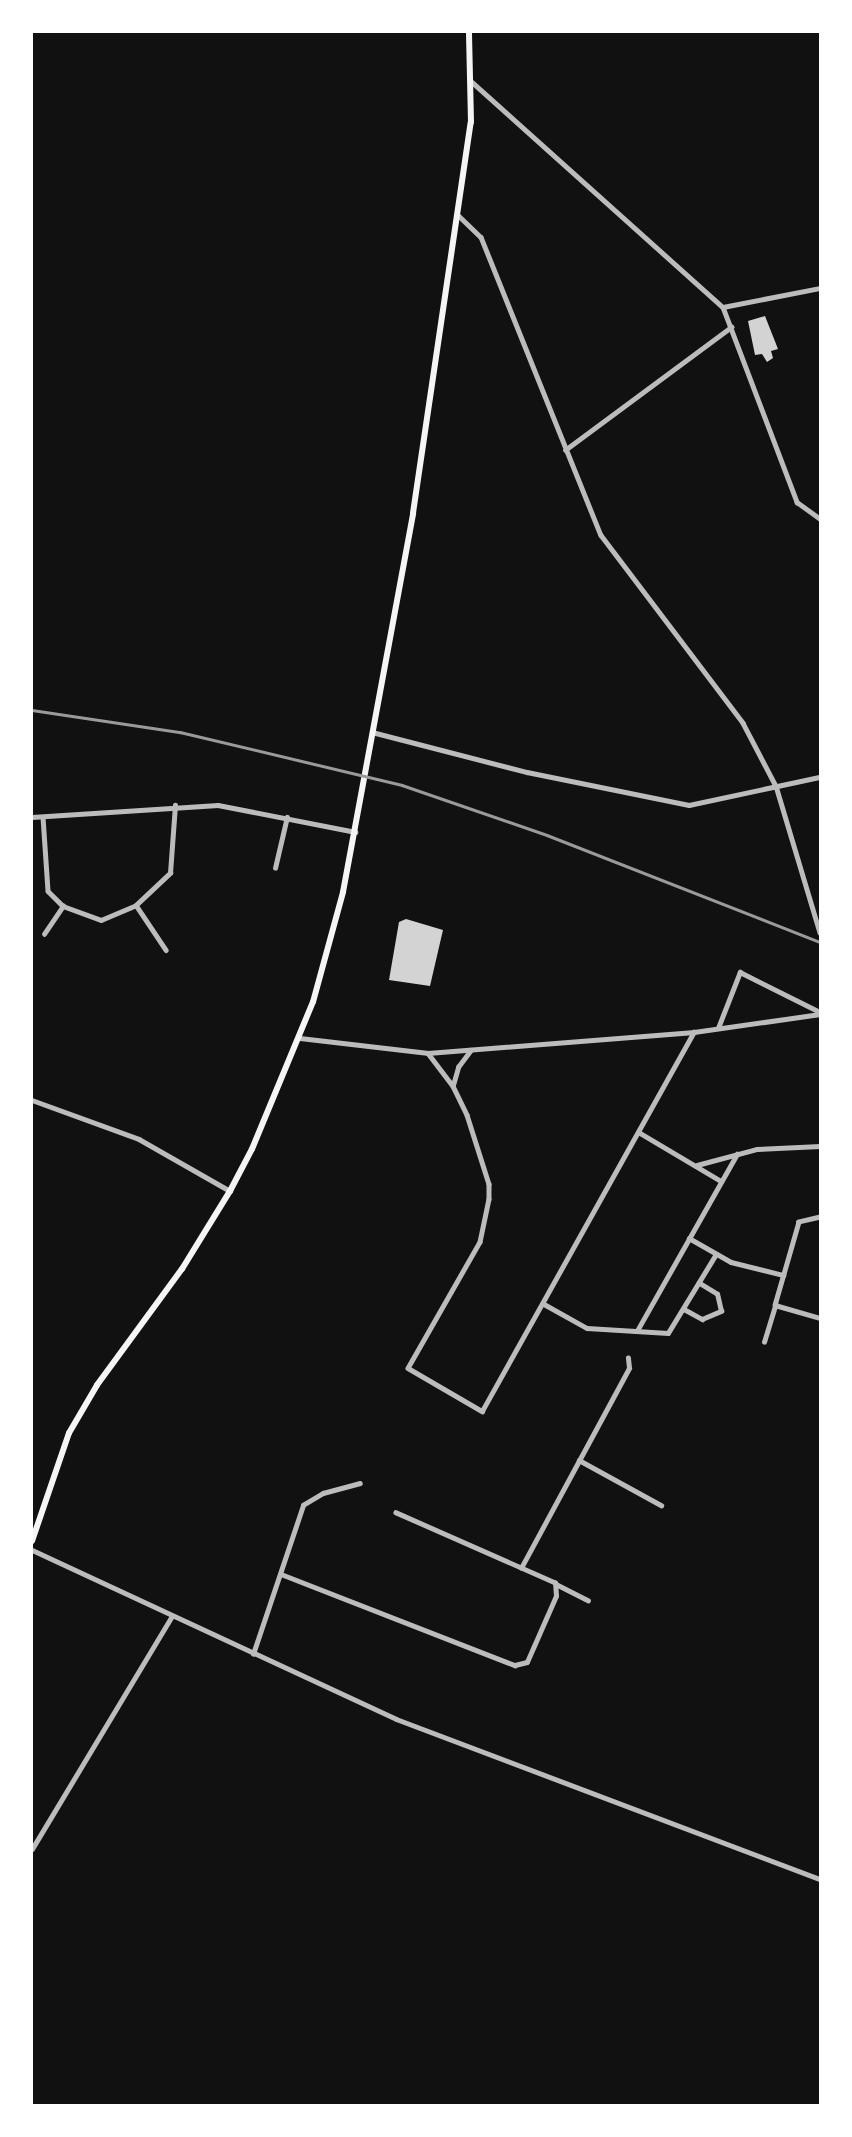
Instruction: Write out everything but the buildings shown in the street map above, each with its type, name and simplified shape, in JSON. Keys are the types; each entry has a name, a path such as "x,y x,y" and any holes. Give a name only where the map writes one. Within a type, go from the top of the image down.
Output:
{"main road":[{"path":"32,1541 69,1433 97,1385 182,1269 230,1191 300,1038 343,892 413,513 471,122 469,32"}],"street":[{"path":"472,82 723,307 797,502 821,519"},
{"path":"457,214 481,237 565,450 609,549 743,723 776,786 821,933"},
{"path":"723,307 821,288"},
{"path":"565,450 731,327"},
{"path":"372,732 527,772 689,804 821,777"},
{"path":"32,817 175,805 218,805 355,832"},
{"path":"43,817 48,891 63,906 101,920 136,905 170,873 175,805"},
{"path":"275,868 287,817"},
{"path":"136,905 166,950"},
{"path":"44,934 63,906"},
{"path":"717,1029 740,972 821,1013"},
{"path":"300,1038 428,1054 694,1032 821,1013"},
{"path":"428,1054 453,1086 479,1152 489,1199 480,1242 408,1368 482,1411 640,1133 694,1032"},
{"path":"453,1086 458,1067 471,1050"},
{"path":"32,1099 139,1139 230,1191"},
{"path":"640,1133 722,1181"},
{"path":"697,1165 737,1154 821,1146"},
{"path":"638,1329 737,1154"},
{"path":"764,1342 799,1222 821,1217"},
{"path":"689,1238 716,1254 783,1275"},
{"path":"544,1304 587,1328 638,1329 668,1333 716,1254"},
{"path":"684,1309 702,1320 722,1311 718,1294 699,1283"},
{"path":"775,1305 821,1318"},
{"path":"521,1568 629,1368 628,1359"},
{"path":"579,1460 661,1505"},
{"path":"253,1654 303,1505 323,1493 360,1483"},
{"path":"396,1513 588,1600"},
{"path":"32,1550 171,1618 396,1719 821,1879"},
{"path":"281,1574 515,1665 527,1662 556,1596 555,1583"},
{"path":"32,1850 171,1618"}],"railway":[{"path":"32,710 180,732 402,785 547,835 820,942"}]}
